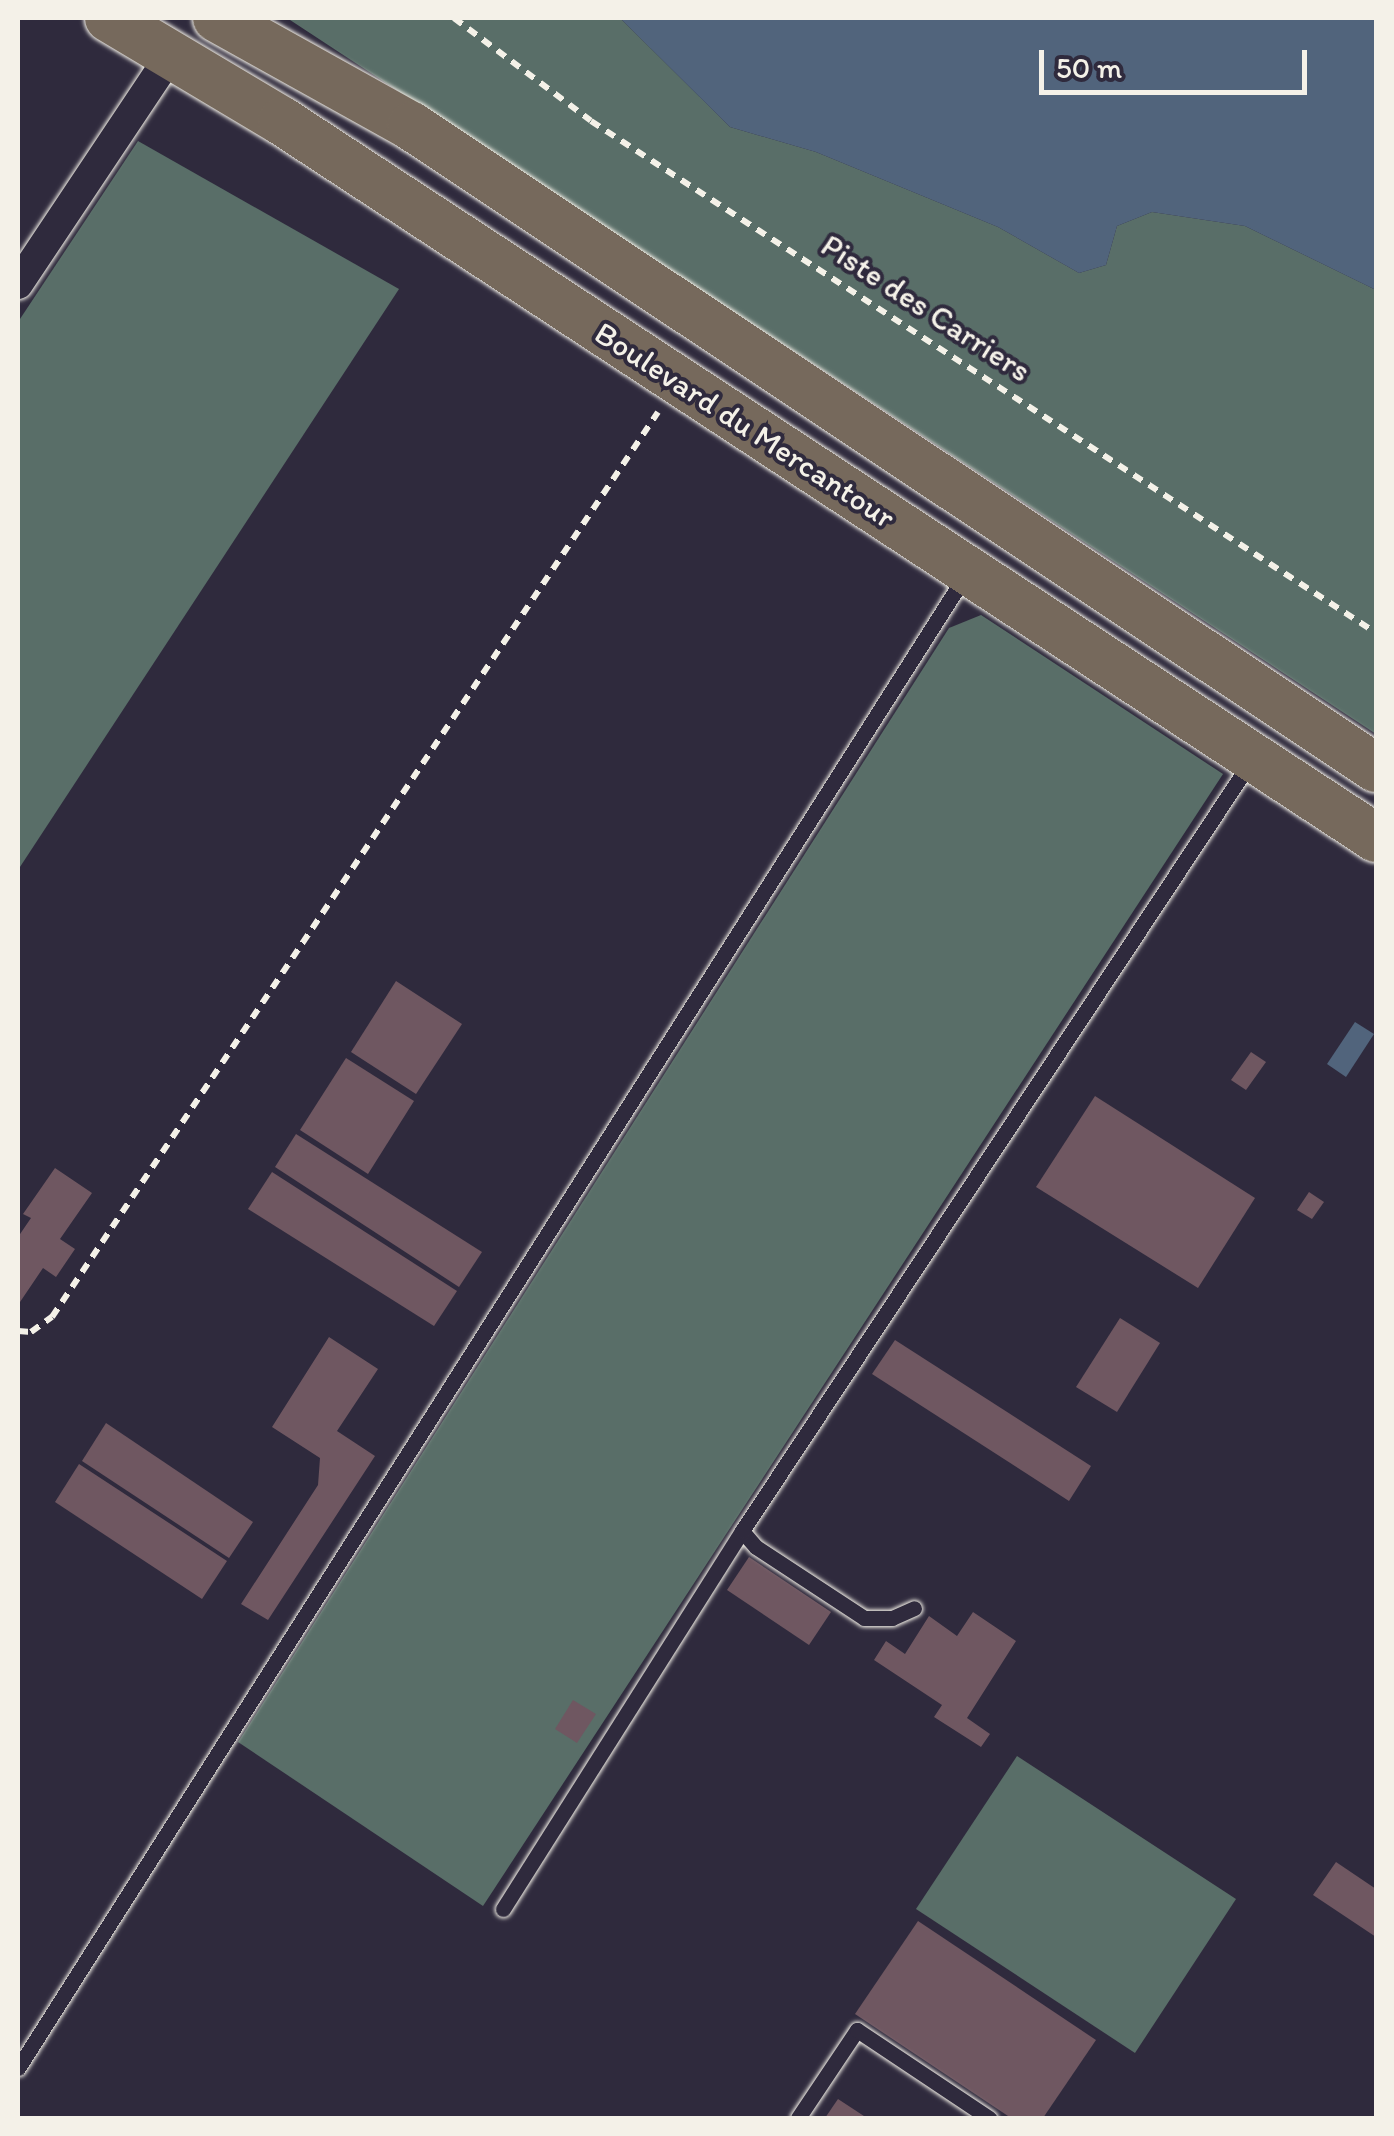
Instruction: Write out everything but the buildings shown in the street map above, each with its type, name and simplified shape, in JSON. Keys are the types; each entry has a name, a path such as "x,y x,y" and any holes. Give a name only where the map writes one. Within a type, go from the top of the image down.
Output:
{"main road":[{"path":"88,18 172,54"},
{"name":"Boulevard du Mercantour","path":"110,18 679,381 1376,838"},
{"name":"Boulevard du Mercantour","path":"217,18 411,126 1376,768"},
{"path":"256,18 411,126"}],"street":[{"path":"18,284 172,54"}],"lane":[{"path":"18,2068 968,571"},
{"path":"503,1909 742,1531 1254,758"},
{"path":"742,1531 864,1618 892,1618 914,1608"},
{"path":"798,2118 857,2030 989,2118"}],"path":[{"name":"Piste des Carriers","path":"454,18 592,121 1376,633"},
{"path":"18,1331 31,1332 52,1316 679,381"}],"green space":[{"path":"287,18 620,18 730,127 816,152 998,227 1079,273 1106,265 1117,226 1152,212 1245,226 1376,290 1376,734"},
{"path":"138,141 399,289 18,870 18,322"},
{"path":"981,615 1223,774 483,1906 238,1742 949,628"},
{"path":"1017,1756 1236,1899 1135,2053 916,1909"}],"water":[{"path":"620,18 1376,18 1376,290 1245,226 1152,212 1117,226 1106,265 1079,273 998,227 816,152 730,127"},
{"path":"1355,1022 1374,1034 1346,1077 1327,1064"}]}
